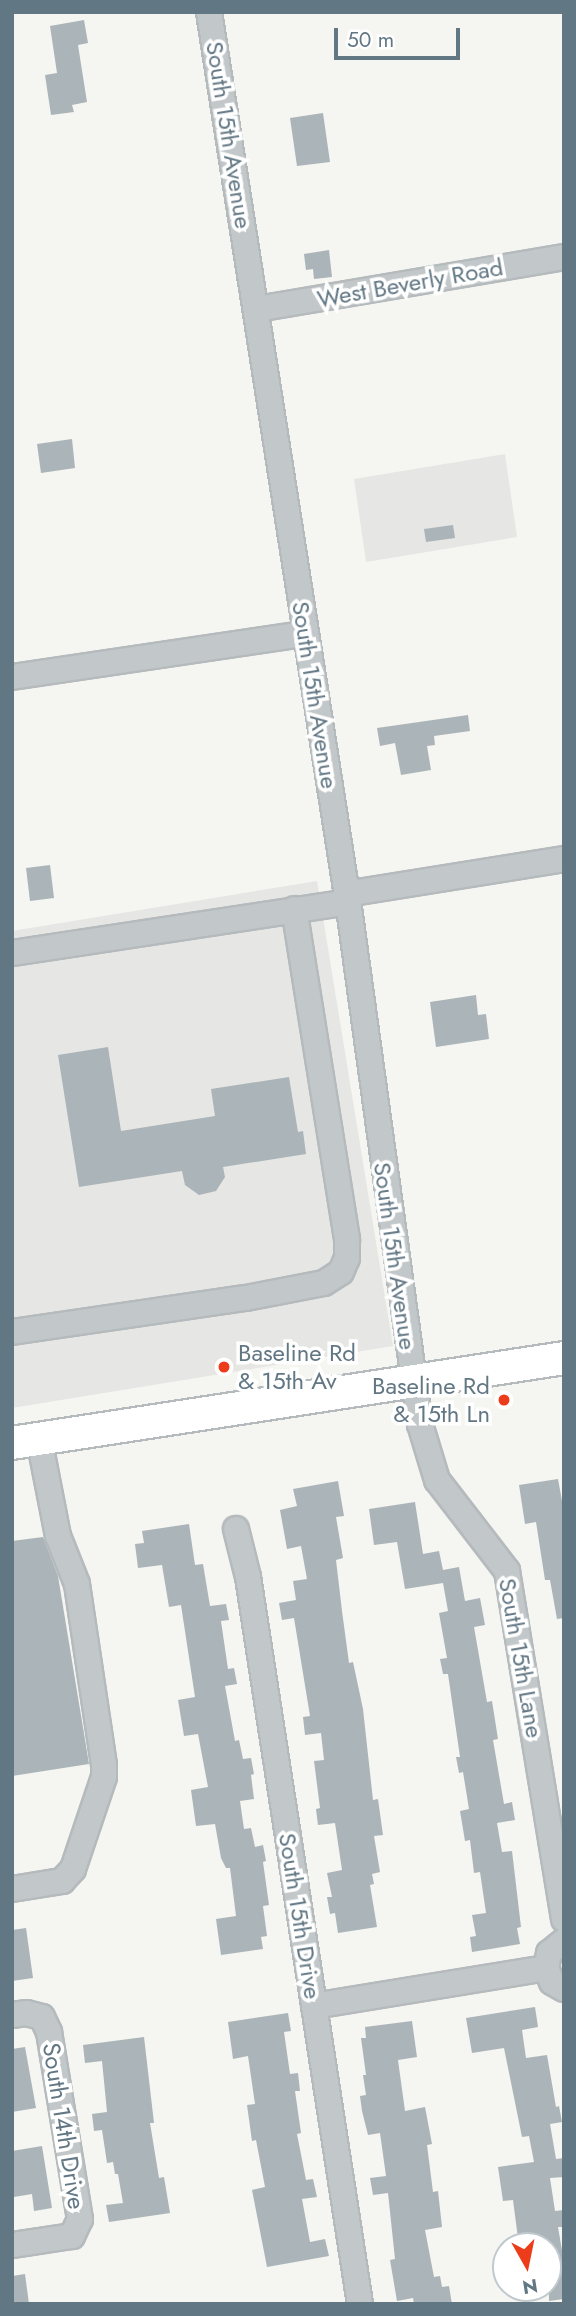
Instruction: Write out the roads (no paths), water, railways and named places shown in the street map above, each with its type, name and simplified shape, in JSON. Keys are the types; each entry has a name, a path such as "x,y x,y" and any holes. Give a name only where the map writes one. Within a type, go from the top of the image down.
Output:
{"main road":[{"path":"26,1441 412,1379 564,1358"}],"street":[{"name":"South 15th Avenue","path":"209,12 347,898 412,1379"},
{"name":"West Beverly Road","path":"257,309 564,257"},
{"path":"12,677 304,634"},
{"path":"12,953 294,909 564,859"},
{"path":"12,1332 246,1298 324,1283 341,1272 347,1258 347,1239 294,909"},
{"name":"South 15th Lane","path":"412,1379 424,1441 438,1480 508,1572 564,1919"},
{"path":"12,1889 62,1881 73,1869 104,1777 77,1584 26,1441"},
{"name":"South 15th Drive","path":"236,1529 248,1577 360,2304"},
{"path":"564,1941 549,1953 546,1968 552,1982 564,1989"},
{"path":"314,2007 546,1968"},
{"name":"South 14th Drive","path":"12,2015 26,2013 43,2017 49,2032 80,2219 72,2236 12,2245"}],"place":[{"name":"Baseline Rd & 15th Av","path":"224,1367"},
{"name":"Baseline Rd & 15th Ln","path":"504,1400"}]}
